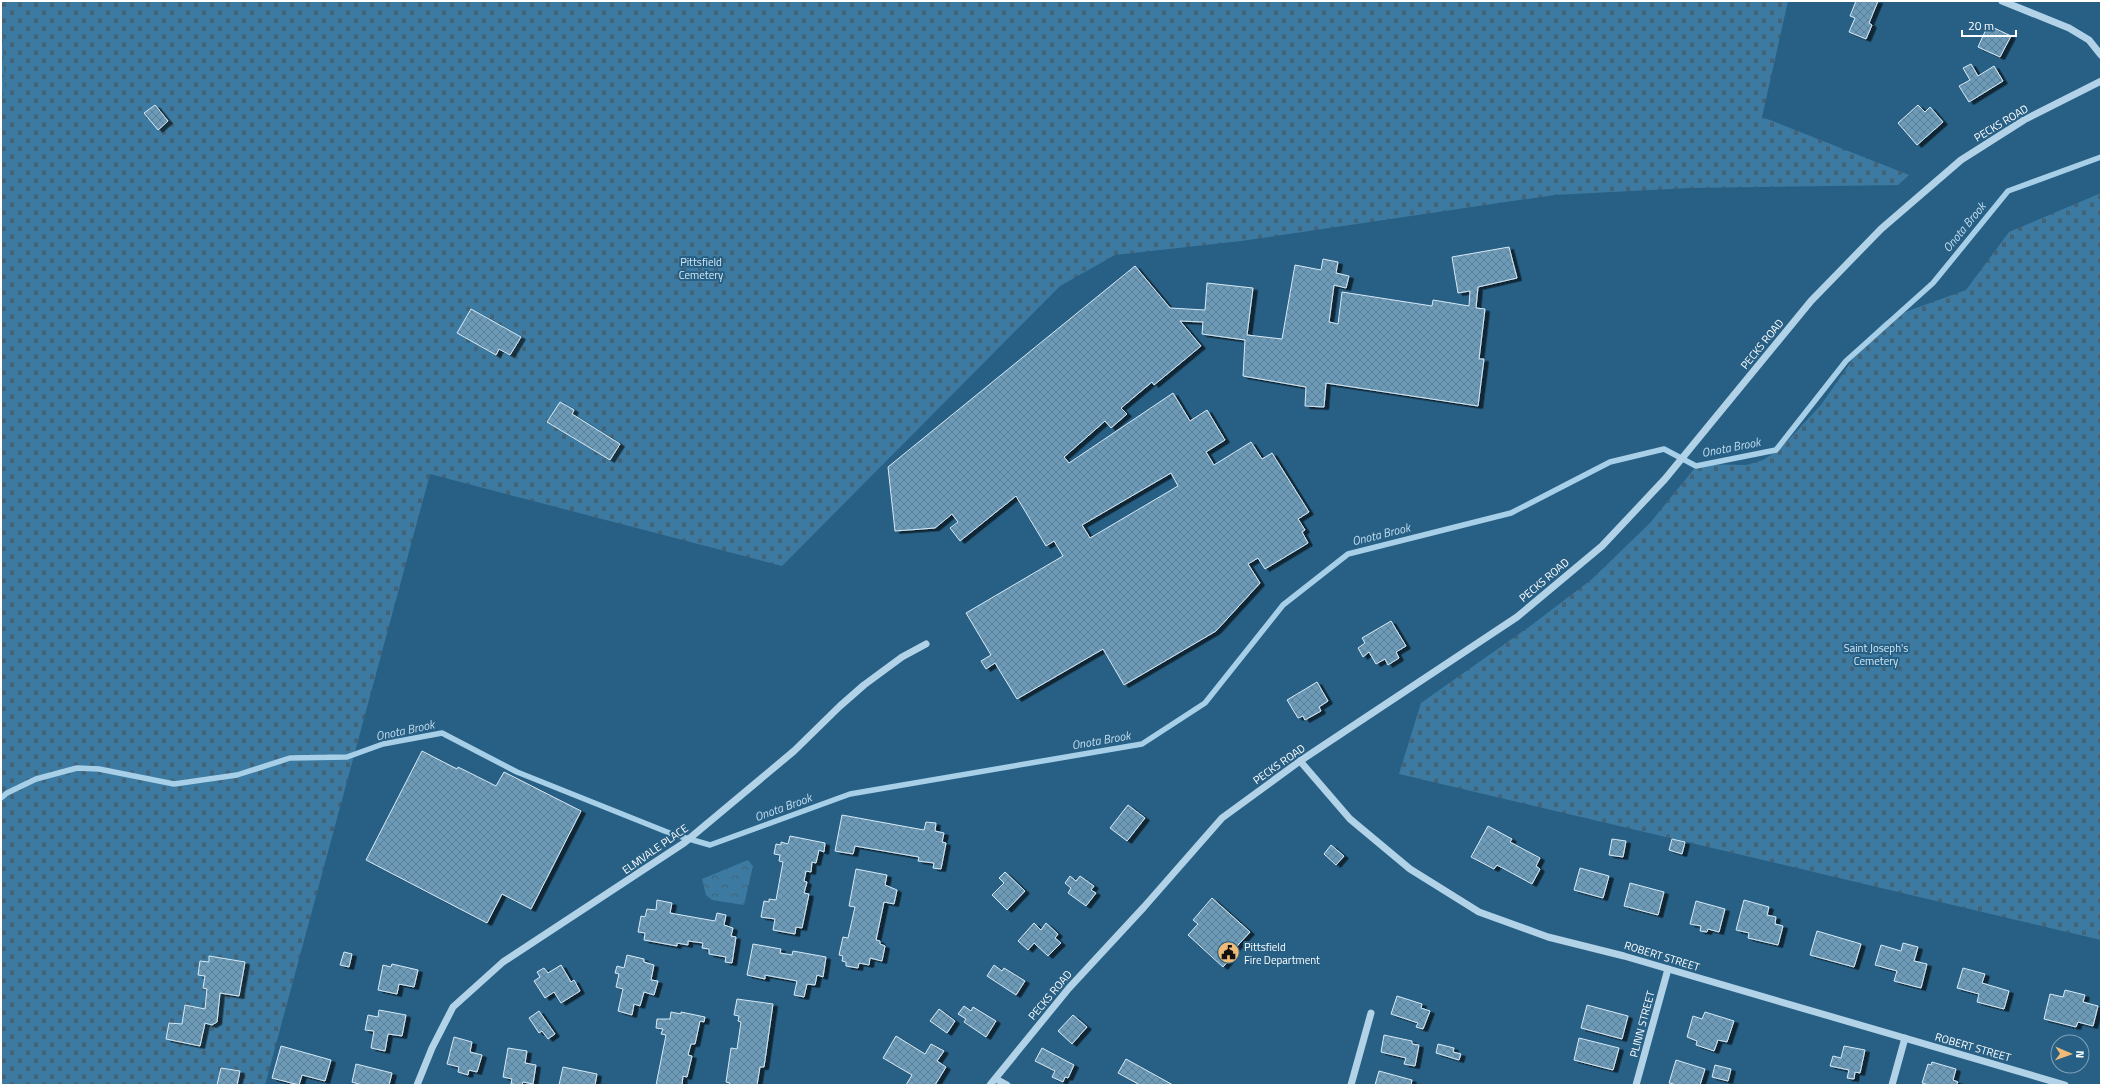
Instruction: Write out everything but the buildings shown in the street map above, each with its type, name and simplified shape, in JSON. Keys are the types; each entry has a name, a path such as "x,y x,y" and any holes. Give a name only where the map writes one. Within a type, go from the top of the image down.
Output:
{"street":[{"path":"2002,1 2069,28 2089,40 2101,55"},
{"name":"PECKS ROAD","path":"990,1085 1069,988 1144,907 1222,818 1300,761 1516,617 1602,546 1675,467 1811,302 1881,229 1961,160 2024,120 2101,81"},
{"name":"ELMVALE PLACE","path":"417,1085 432,1048 453,1007 503,962 696,834 794,751 864,685 902,657 926,644"},
{"name":"ROBERT STREET","path":"1300,761 1350,819 1410,869 1478,912 1548,937 1624,956 2065,1085"},
{"name":"PLINN STREET","path":"1636,1085 1668,970"},
{"path":"1351,1085 1371,1013"},
{"path":"1892,1085 1905,1038"},
{"path":"996,1078 1007,1085"}],"green space":[{"name":"Pittsfield Cemetery","path":"1,1 1788,1 1762,117 1909,175 1898,185 1689,188 1554,195 1241,241 1115,255 1060,286 782,566 430,474 265,1085 1,1085 1,108 5,85"},
{"path":"1,2 5,85 1,108"},
{"name":"Saint Joseph's Cemetery","path":"2101,193 2101,940 1399,774 1421,703 1529,627 1592,579 1650,523 1698,464 1746,465 1763,460 1780,449 1821,405 1866,340 1884,322 1894,316 1966,290 2009,232"},
{"path":"748,860 753,866 744,905 712,900 706,895 702,879"}],"waterway":[{"name":"Onota Brook","path":"1,798 7,793 36,779 77,768 99,769 174,784 237,775 290,758 347,757 383,744 442,733 517,772 672,834 710,845 850,794 1142,744 1205,703 1283,605 1348,554 1511,513 1610,462 1664,449 1696,466 1776,450 1846,361 1933,283 2008,191 2101,157"}],"place":[{"name":"Pittsfield Fire Department","path":"1228,953"}]}
